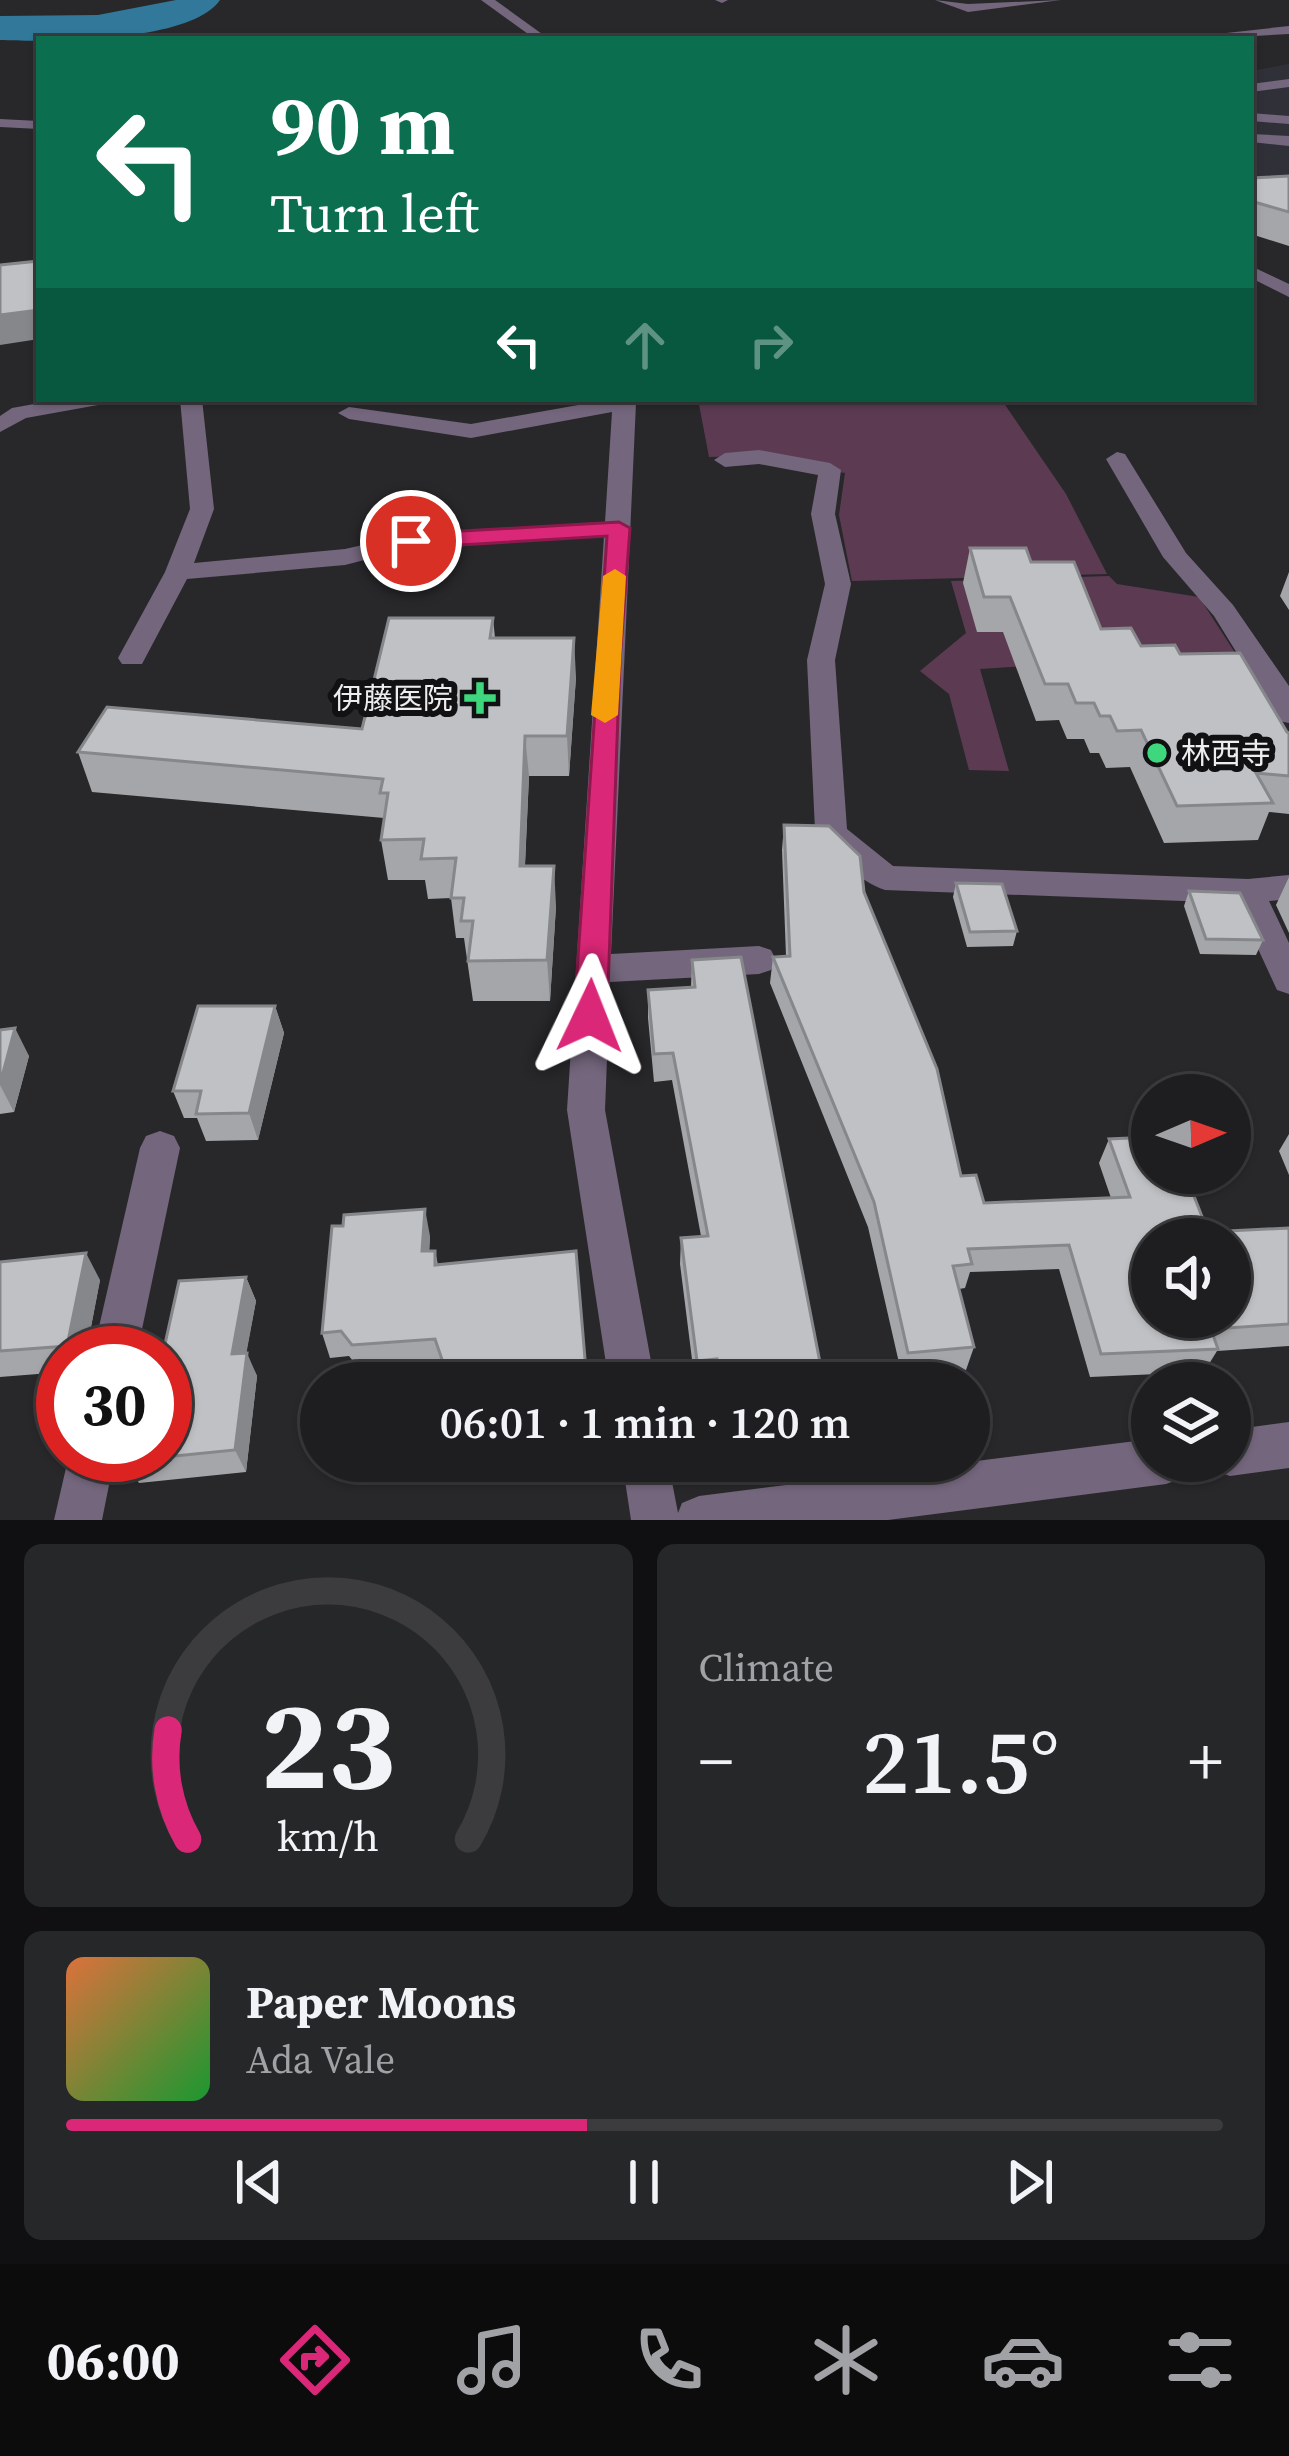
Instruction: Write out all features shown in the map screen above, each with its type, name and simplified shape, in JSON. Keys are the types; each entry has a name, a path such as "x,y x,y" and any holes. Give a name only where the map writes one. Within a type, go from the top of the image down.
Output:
{"street":[{"path":"487,0 539,36"},
{"path":"941,0 968,8 1055,0"},
{"path":"1235,36 1289,30"},
{"path":"1254,88 1289,83"},
{"path":"1254,97 1289,100"},
{"path":"1254,117 1289,120"},
{"path":"0,122 36,125"},
{"path":"1254,137 1289,141"},
{"path":"1254,157 1289,159"},
{"path":"1254,273 1289,291"},
{"path":"0,425 20,413 81,402"},
{"path":"132,658 178,572 202,508 191,402"},
{"path":"350,413 471,430 619,402"},
{"path":"624,402 586,1109 628,1362"},
{"path":"725,460 758,457 830,470 823,514 838,584 821,660 831,830 861,860 885,878 1248,891 1289,886"},
{"path":"1117,459 1176,557 1224,611 1289,714"},
{"path":"178,572 345,557 411,541 619,528"},
{"path":"1248,891 1289,980"},
{"path":"592,969 759,960"},
{"path":"121,1326 160,1148"},
{"path":"1251,1450 1289,1445"},
{"path":"699,1520 1131,1465"},
{"path":"78,1520 86,1482"},
{"path":"649,1482 655,1520"}],"shaded area":[{"path":"1289,64 1289,198 1254,198 1254,70"},
{"path":"699,402 1003,402 1066,494 1107,574 852,581 839,515 845,473 741,456 709,457"},
{"path":"1109,576 1117,584 1199,597 1270,707 1024,666 980,669 1009,771 969,770 949,694 920,671 966,633 951,581"}],"building":[{"path":"1289,176 1289,212 1254,202 1254,178"},
{"path":"36,261 36,310 0,315 0,265"},
{"path":"970,548 1026,548 1031,562 1074,562 1101,629 1131,628 1141,646 1175,645 1180,654 1240,653 1289,733 1289,776 1256,773 1273,803 1177,806 1141,730 1117,731 1110,716 1100,716 1094,703 1076,703 1068,684 1045,684 1010,597 984,597"},
{"path":"389,618 493,618 490,638 574,638 567,736 525,736 520,866 554,866 547,960 468,961 473,921 461,921 464,898 451,898 456,858 421,859 424,839 381,840 388,793 380,793 383,779 78,752 107,707 362,729"},
{"path":"784,825 829,826 860,856 864,892 937,1069 961,1176 976,1175 984,1203 1130,1197 1109,1139 1131,1138 1131,1194 1193,1194 1203,1218 1131,1218 1131,1338 1214,1338 1218,1349 1101,1354 1069,1245 968,1249 972,1264 953,1266 974,1347 908,1353 874,1202 773,957 790,956"},
{"path":"956,883 1002,884 1017,931 970,932"},
{"path":"1189,891 1240,893 1263,940 1206,939"},
{"path":"741,957 820,1362 697,1361 681,1238 708,1236 673,1053 654,1054 648,990 695,987 692,960"},
{"path":"198,1006 275,1006 249,1113 196,1114 201,1091 173,1091"},
{"path":"15,1028 0,1084 0,1030"},
{"path":"425,1209 422,1251 435,1251 435,1265 576,1251 585,1362 443,1362 435,1339 352,1345 341,1331 322,1333 332,1226 343,1226 344,1215"},
{"path":"1289,1228 1289,1324 1251,1326 1251,1230"},
{"path":"86,1253 71,1326 36,1326 36,1348 0,1351 0,1262"},
{"path":"246,1277 232,1354 247,1353 235,1450 192,1454 192,1326 169,1326 179,1281"}],"waterway":[{"path":"0,28 50,30 121,24 193,7 201,0"}],"slow traffic":[{"path":"605,715 615,576"}],"place":[{"name":"伊藤医院","path":"480,698"},
{"name":"林西寺","path":"1157,753"}],"route":[{"path":"411,541 619,528 590,1016"}]}
